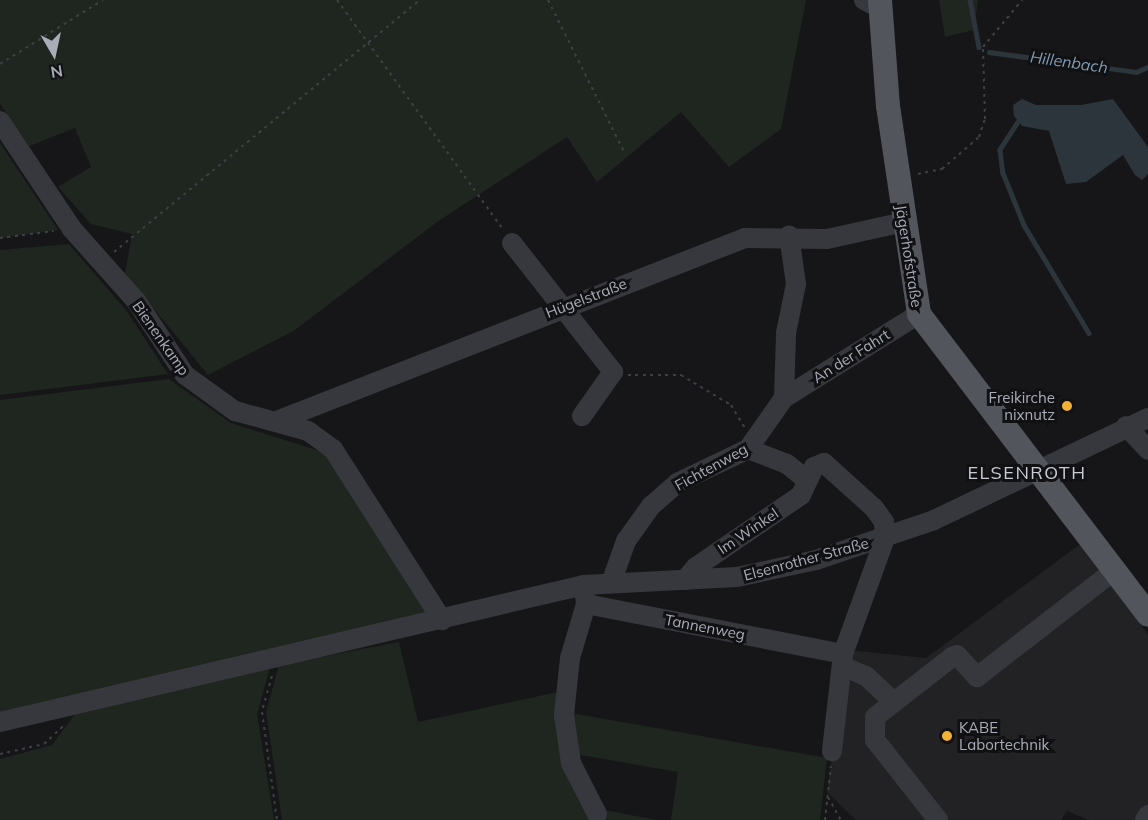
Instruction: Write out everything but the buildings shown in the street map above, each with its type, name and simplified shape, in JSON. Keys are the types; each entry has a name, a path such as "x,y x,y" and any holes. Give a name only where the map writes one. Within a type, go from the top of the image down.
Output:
{"main road":[{"name":"Jägerhofstraße","path":"874,3 897,179 919,314 1116,569 1148,615"}],"street":[{"name":"Bienenkamp","path":"0,120 72,229 137,302 185,375 209,396 235,411 279,420 333,449 442,620"},
{"name":"Hügelstraße","path":"279,420 560,308 745,238 789,235 827,239 904,222"},
{"path":"784,398 786,333 796,284 789,235"},
{"path":"512,243 560,308 613,372 582,416"},
{"name":"An der Fahrt","path":"784,398 919,314"},
{"name":"Fichtenweg","path":"611,583 626,541 651,506 677,483 752,445 784,398"},
{"name":"Elsenrother Straße","path":"0,722 442,620 585,595 611,583 684,580 767,571 885,538 934,520 1037,468 1148,418"},
{"path":"1126,426 1148,450"},
{"path":"752,445 787,464 807,480"},
{"name":"Im Winkel","path":"684,580 801,495 814,467 824,464 874,508 884,522 885,538"},
{"path":"832,751 843,660 885,538"},
{"path":"938,820 874,740 876,717 957,655 977,677 1116,569"},
{"path":"585,595 570,658 565,737 571,764 597,814"},
{"name":"Tannenweg","path":"585,595 843,660 866,676 894,702"},
{"path":"1145,820 1148,815"}],"path":[{"path":"0,64 103,0"},
{"path":"337,0 512,243"},
{"path":"101,263 420,0"},
{"path":"548,0 625,154"},
{"path":"897,179 942,169 979,137 985,119 983,47 1022,0"},
{"path":"0,238 72,229"},
{"path":"613,372 681,375 730,405 752,445"},
{"path":"278,659 262,712 278,820"},
{"path":"0,754 44,744 59,732 72,705"},
{"path":"825,820 832,751"},
{"path":"828,795 841,820"}],"shaded area":[{"path":"0,0 806,0 781,129 729,167 681,112 597,182 567,137 437,222 295,330 208,375 125,273 132,234 91,224 58,187 91,167 75,128 29,146 0,104"},
{"path":"939,0 978,0 974,30 945,37"},
{"path":"1022,99 1036,105 1081,105 1113,99 1148,147 1148,174 1142,180 1135,175 1123,155 1086,182 1066,184 1049,131 1022,126 1014,116 1013,105"},
{"path":"0,143 58,230 0,238"},
{"path":"69,244 126,310 168,374 0,395 0,250"},
{"path":"169,379 231,423 329,454 438,619 0,713 0,400"},
{"path":"1083,542 1148,635 1148,806 1140,820 1089,820 1067,811 1061,820 856,820 827,792 847,650 926,658"},
{"path":"399,642 418,722 558,692 595,820 282,820 266,712 279,665"},
{"path":"270,668 257,714 274,820 0,820 0,759 52,745 75,714"},
{"path":"571,713 827,758 820,820 671,820 678,772 575,754"},
{"path":"599,809 657,820 605,820"}],"waterway":[{"name":"Hillenbach","path":"970,0 979,47"},
{"name":"Hillenbach","path":"989,52 1136,72 1148,67"},
{"path":"1018,122 1000,150 1003,173 1024,225 1089,333"}],"place":[{"name":"Freikirche nixnutz","path":"1067,406"},
{"name":"KABE Labortechnik","path":"947,736"}],"district":[{"name":"ELSENROTH","path":"1027,473"}]}
